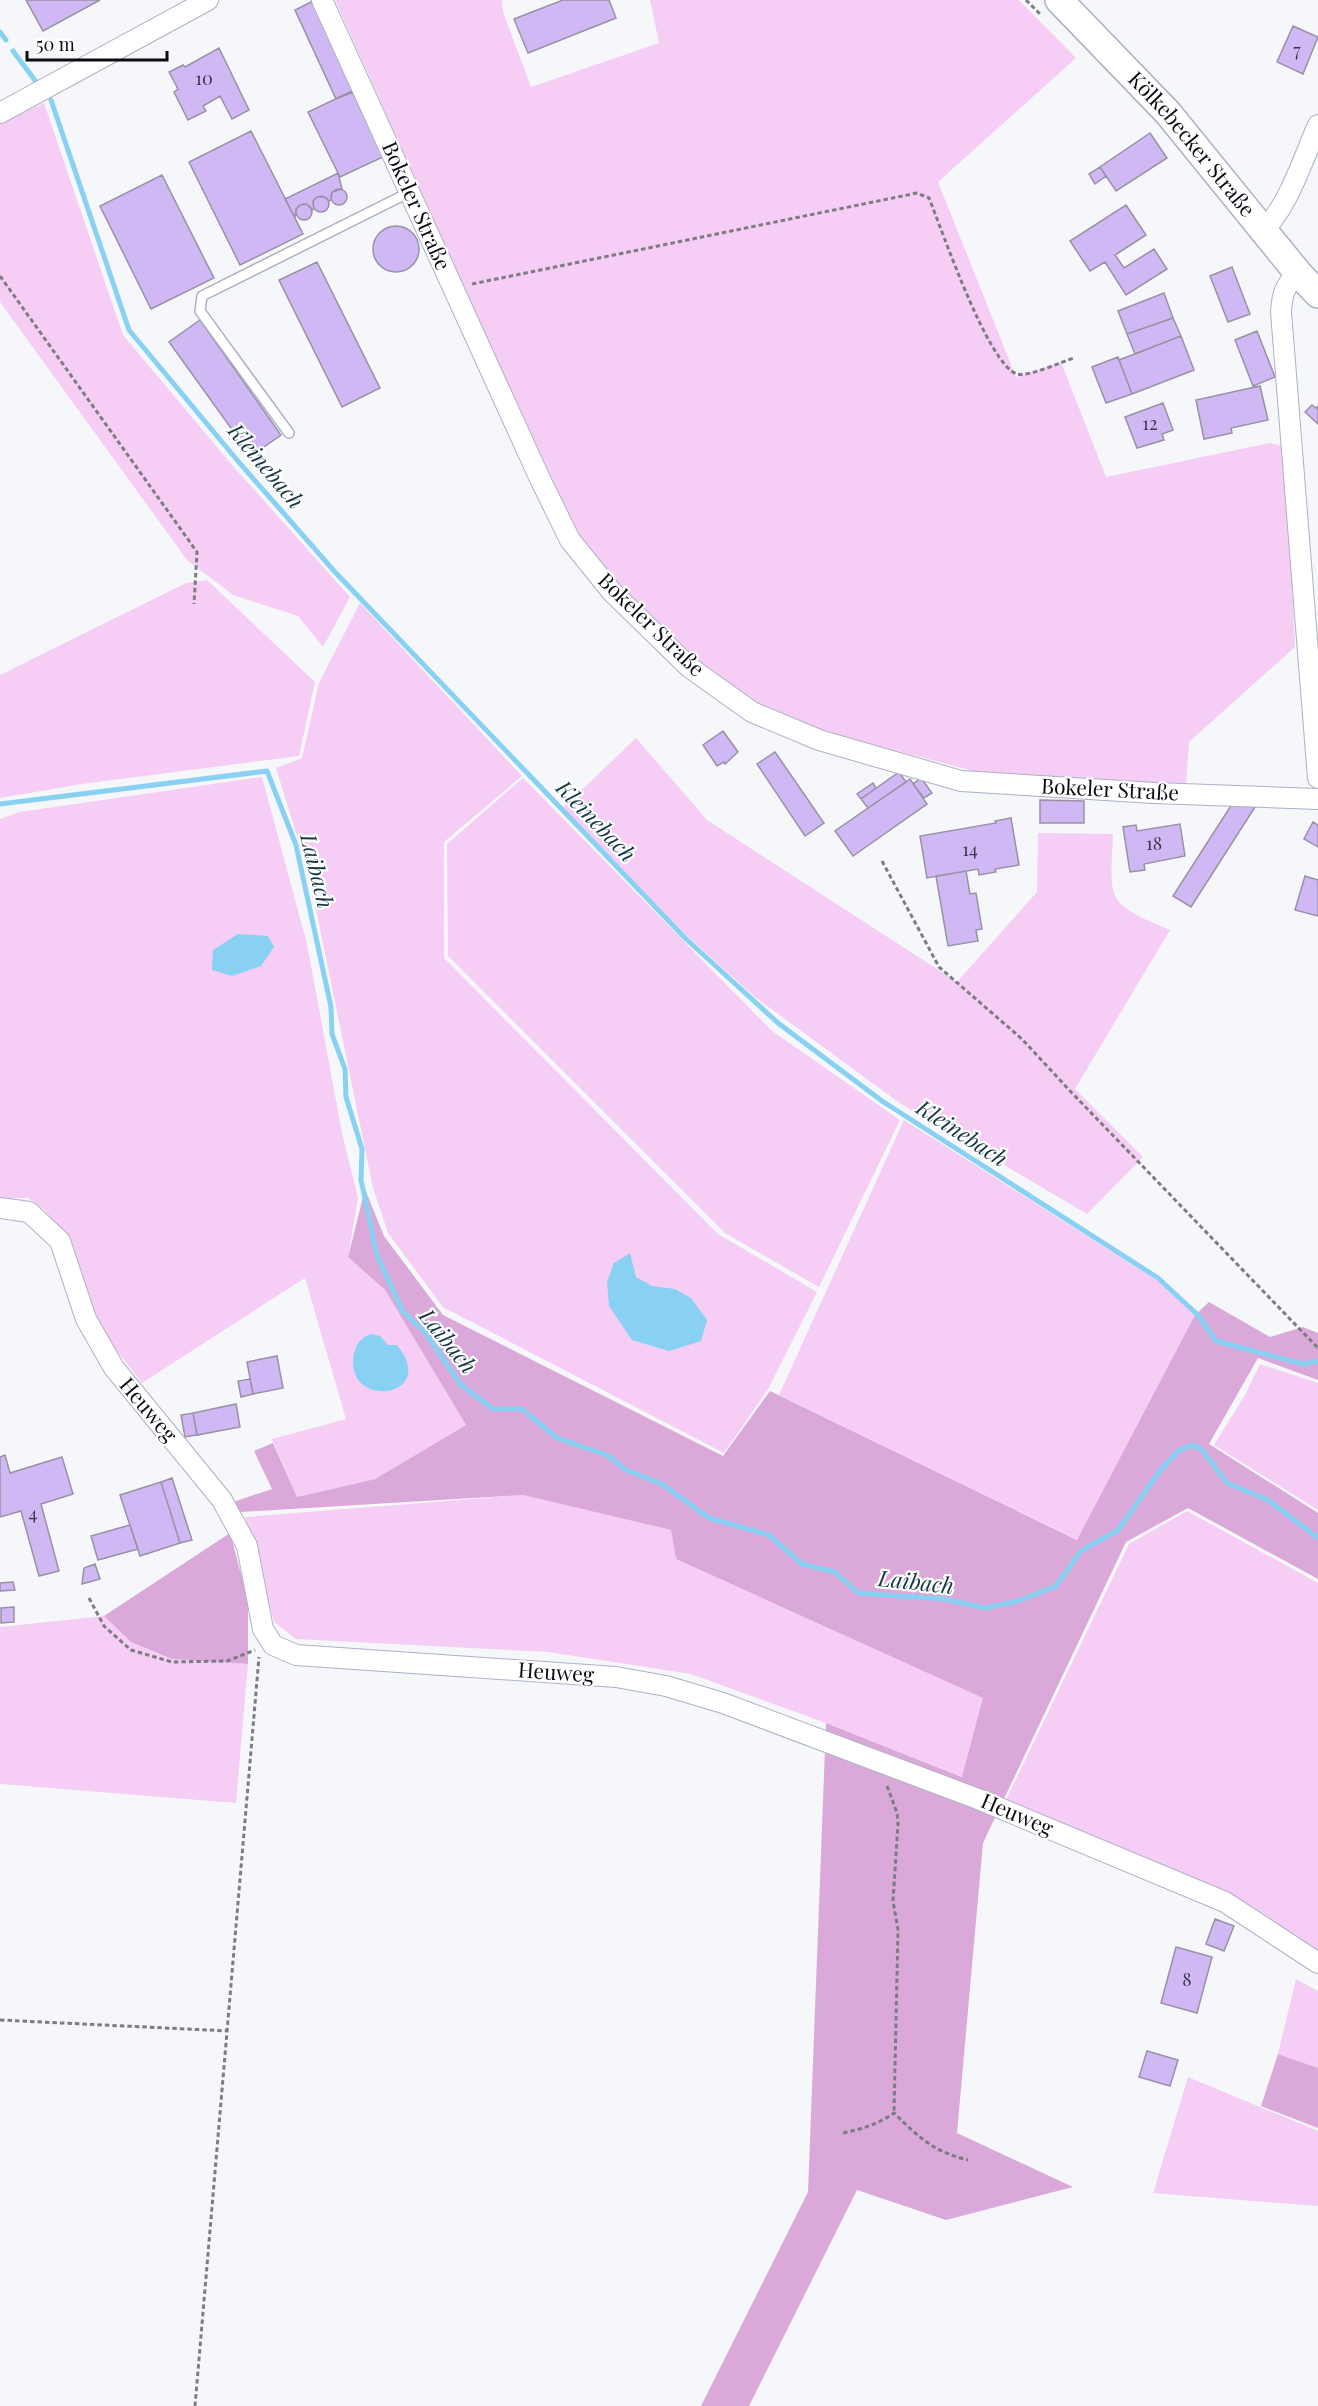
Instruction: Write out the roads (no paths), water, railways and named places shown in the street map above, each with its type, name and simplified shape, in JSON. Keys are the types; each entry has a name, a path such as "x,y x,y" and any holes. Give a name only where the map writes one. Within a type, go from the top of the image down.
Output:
{"main road":[{"name":"Kölkebecker Straße","path":"1059,0 1168,113 1298,273 1318,294"}],"street":[{"path":"0,113 208,0"},
{"name":"Bokeler Straße","path":"322,0 540,479 570,540 612,592 689,667 752,712 819,740 961,781 1154,794 1318,799"},
{"path":"1263,230 1281,208 1318,125"},
{"path":"1298,273 1286,285 1281,312 1318,778"},
{"name":"Heuweg","path":"0,1208 29,1212 60,1241 86,1319 114,1368 222,1500 247,1546 263,1629 273,1644 296,1655 616,1677 646,1682 723,1703 978,1799 1225,1902 1318,1963"}],"lane":[{"path":"289,433 200,311 202,296 410,192"}],"water":[{"path":"238,934 268,936 274,947 261,966 232,976 212,970 213,950"},
{"path":"630,1253 636,1277 652,1286 675,1289 691,1298 707,1320 701,1341 669,1351 632,1340 609,1306 607,1282 614,1263"},
{"path":"372,1334 380,1336 388,1345 397,1345 407,1363 407,1377 400,1387 388,1391 374,1390 362,1384 354,1372 354,1353 357,1346 360,1340"}],"waterway":[{"name":"Kleinebach","path":"0,32 6,40"},
{"name":"Kleinebach","path":"13,51 37,83"},
{"name":"Kleinebach","path":"51,100 129,330 237,460 335,572 685,938 778,1023 882,1101 1158,1278 1198,1315 1216,1341 1303,1364 1318,1361"},
{"name":"Laibach","path":"0,804 267,771 296,845 331,1007 332,1034 345,1069 346,1097 362,1149 361,1180 377,1255 403,1312 425,1332 461,1385 493,1409 522,1409 557,1438 607,1455 626,1470 662,1484 709,1518 769,1535 802,1564 835,1572 858,1593 943,1599 985,1608 1018,1601 1056,1586 1081,1551 1118,1530 1159,1472 1178,1451 1193,1445 1202,1450 1227,1483 1268,1500 1318,1538"}]}
